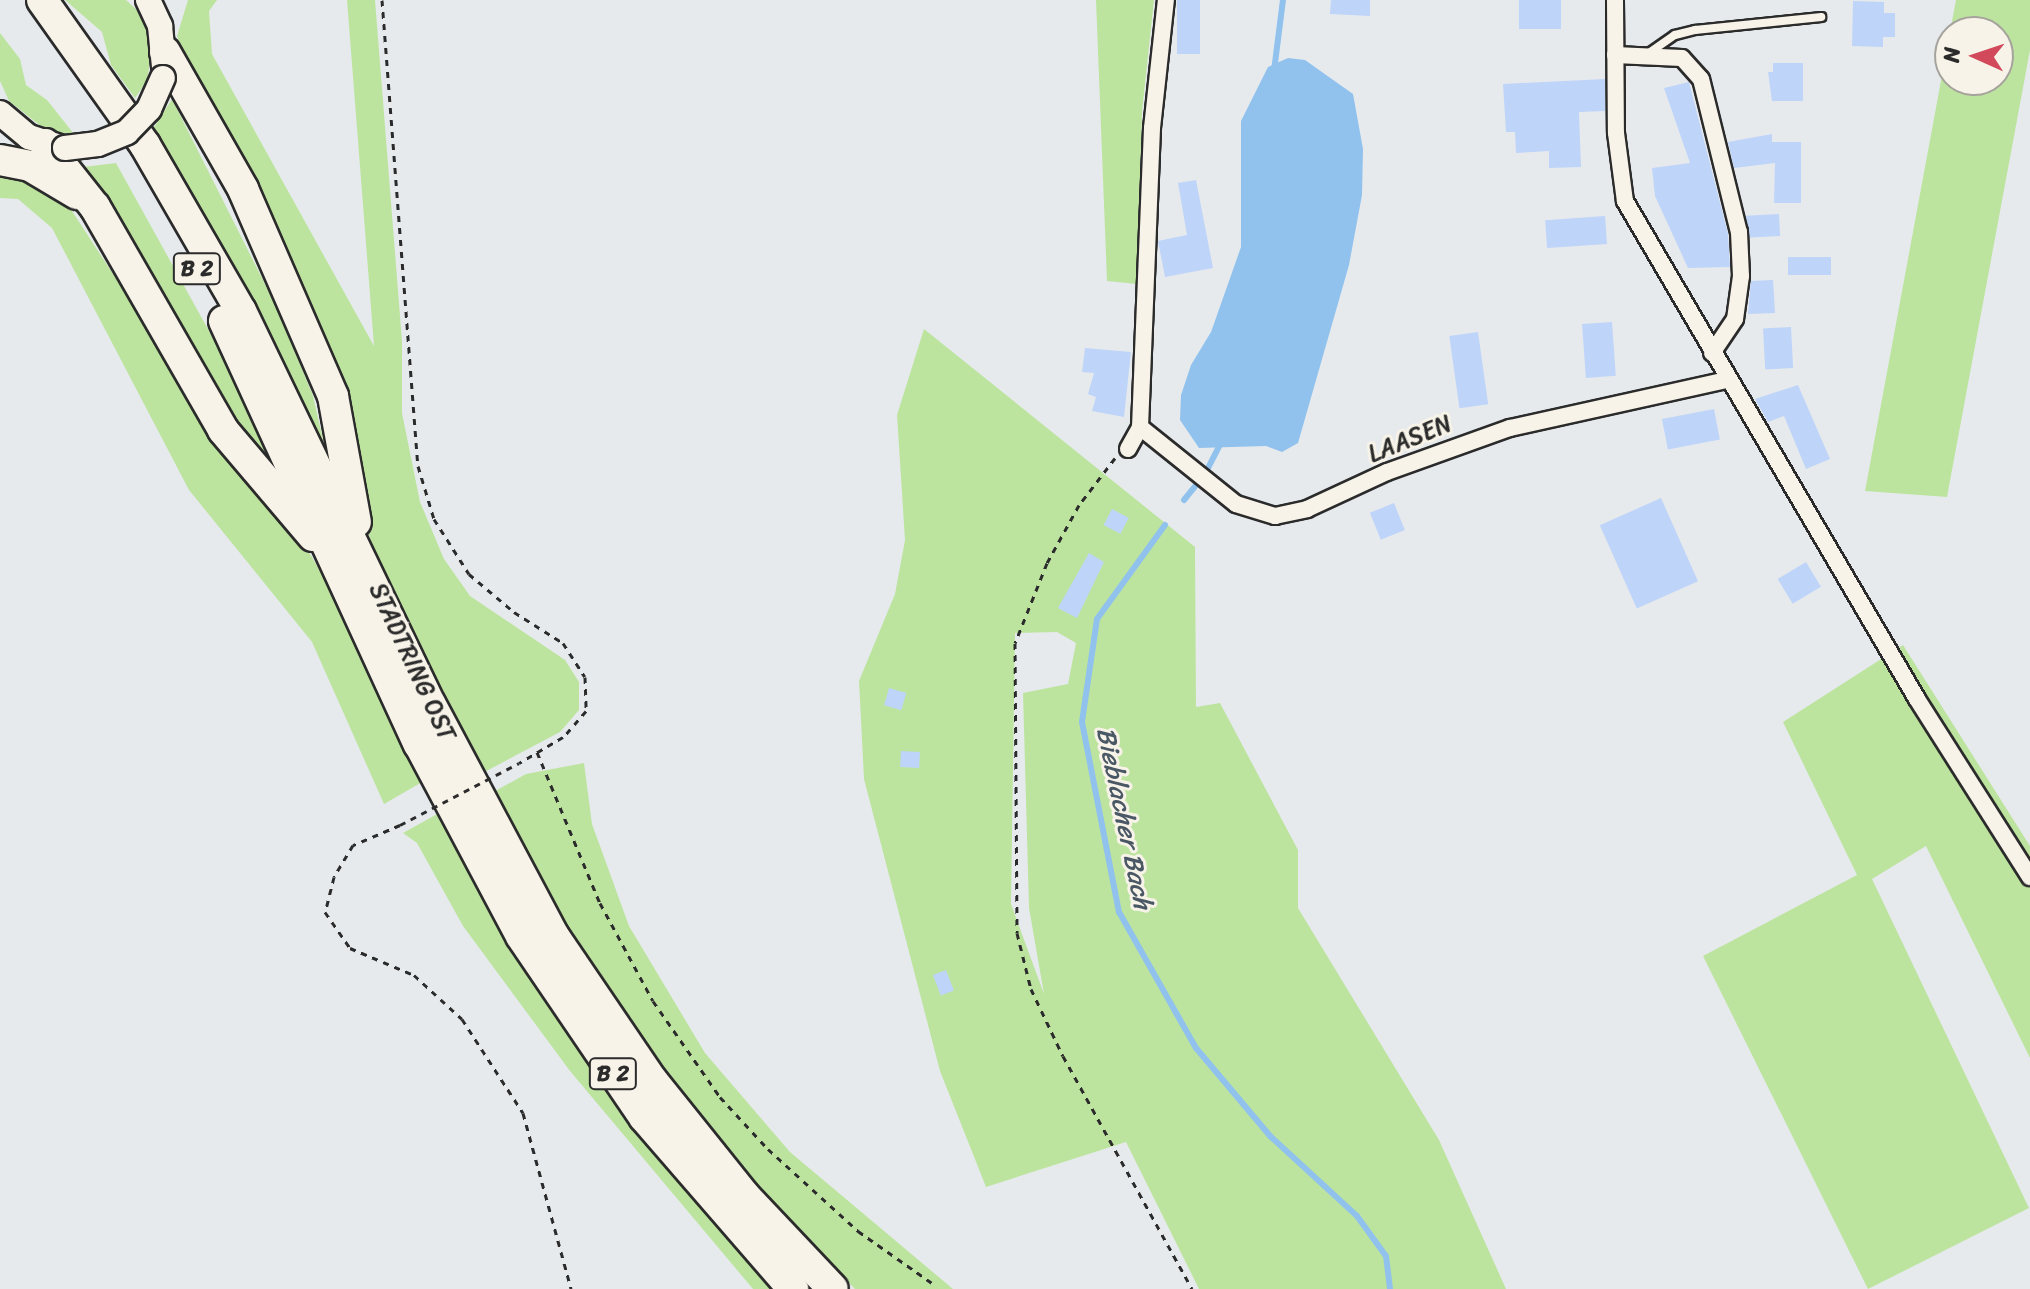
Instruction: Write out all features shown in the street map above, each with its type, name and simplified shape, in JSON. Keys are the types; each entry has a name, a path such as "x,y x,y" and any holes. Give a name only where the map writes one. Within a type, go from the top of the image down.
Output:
{"highway":[{"name":"STADTRING OST","path":"18,0 83,86 184,245 347,555 554,936 652,1080 744,1195 833,1289"},
{"name":"STADTRING OST","path":"42,0 145,145 196,228 347,555 419,744 529,949 644,1117 793,1289"},
{"name":"B 2","path":"162,52 243,189 333,396 347,555"},
{"name":"B 2","path":"55,146 95,207 223,430 347,555"},
{"name":"B 2","path":"0,160 49,175 95,207"}],"main road":[{"path":"148,0 162,52"},
{"path":"4,122 55,146 98,144 127,132 149,109 162,52 169,0"}],"street":[{"path":"1128,449 1140,427 1152,128 1166,0"},
{"path":"1615,0 1616,133 1625,201 1727,380 2030,877"},
{"path":"1615,55 1682,58 1701,79 1739,232 1741,276 1735,319 1712,353"},
{"name":"LAASEN","path":"1140,427 1236,504 1275,516 1307,509 1399,467 1510,428 1727,380"}],"lane":[{"path":"1646,55 1675,35 1695,30 1821,17"}],"path":[{"path":"382,0 422,480 434,519 469,574 514,612 563,643 585,677 586,711 563,737 519,763 400,825 353,845 334,877 325,912 350,948 414,975 471,1032 523,1113 571,1289"},
{"path":"1128,449 1097,477 1079,505 1047,563 1015,643 1017,933 1031,989 1063,1056 1192,1289"},
{"path":"537,752 600,903 653,1001 720,1097 768,1149 858,1231 932,1283"}],"green space":[{"path":"65,0 126,0 136,9 145,25 151,56 147,81 135,98 111,65 102,32"},
{"path":"188,0 217,0 209,11 212,54 374,346 347,0 375,0 402,341 402,413 420,502 444,559 470,596 565,660 579,682 579,710 560,732 477,776 382,574 368,532 359,465 188,70 177,36"},
{"path":"1096,0 1154,0 1142,112 1137,284 1107,281"},
{"path":"1956,0 2030,0 2030,50 1947,497 1865,491 1938,96 2014,96 2014,16 1953,16"},
{"path":"0,33 20,59 26,85 47,100 74,134 47,131 9,101 0,81"},
{"path":"172,99 279,312 313,396 331,474 150,134"},
{"path":"116,163 250,405 293,497 241,444 75,168"},
{"path":"0,168 53,192 72,211 240,469 309,552 345,615 424,781 384,804 312,642 189,490 52,228 18,199 0,198"},
{"path":"924,329 1195,547 1196,707 1220,703 1298,850 1298,908 1439,1140 1506,1289 1199,1289 1126,1142 986,1187 940,1071 864,779 859,681 895,594 905,540 897,415","holes":["1057,632 1076,643 1068,684 1023,693 1029,908 1044,994 1011,904 1015,633"]},
{"path":"1903,645 2030,846 2030,1058 1926,846 1872,879 2029,1208 1868,1289 1703,956 1857,875 1783,722"},
{"path":"584,763 592,824 629,926 705,1053 790,1152 953,1289 855,1289 740,1173 580,962 486,796 526,774"},
{"path":"439,813 484,901 603,1088 772,1289 753,1289 570,1071 463,926 417,843 403,833"}],"water":[{"path":"1288,58 1305,60 1353,94 1363,149 1362,195 1349,265 1298,443 1282,452 1266,446 1199,448 1180,420 1181,395 1191,365 1211,332 1241,247 1241,121 1268,67"}],"building":[{"path":"1177,0 1200,0 1200,54 1177,54"},
{"path":"1331,0 1370,0 1370,16 1330,14"},
{"path":"1519,0 1561,0 1561,29 1519,29"},
{"path":"1853,1 1884,2 1884,13 1895,13 1895,37 1883,37 1883,47 1852,46"},
{"path":"1773,63 1803,63 1803,101 1772,101 1768,72 1773,72"},
{"path":"1605,79 1605,111 1579,112 1581,167 1549,168 1549,151 1516,153 1515,132 1506,132 1503,84"},
{"path":"1689,82 1728,234 1730,267 1688,268 1655,196 1652,168 1690,163 1664,88"},
{"path":"1772,134 1772,142 1801,142 1801,203 1774,203 1775,163 1734,168 1728,142"},
{"path":"1196,180 1213,268 1165,277 1158,241 1187,235 1178,183"},
{"path":"1779,214 1780,236 1747,238 1746,216"},
{"path":"1605,216 1607,244 1547,248 1545,220"},
{"path":"1788,257 1831,257 1831,275 1788,275"},
{"path":"1773,280 1775,313 1748,314 1751,281"},
{"path":"1612,322 1616,376 1586,378 1582,324"},
{"path":"1791,327 1793,368 1765,369 1763,328"},
{"path":"1478,332 1488,404 1459,408 1449,336"},
{"path":"1085,348 1131,352 1124,417 1092,411 1096,397 1088,394 1094,373 1082,372"},
{"path":"1798,385 1830,459 1806,469 1784,416 1768,422 1755,399"},
{"path":"1714,409 1720,439 1668,450 1662,419"},
{"path":"1661,498 1698,581 1637,608 1600,525"},
{"path":"1394,503 1405,530 1381,540 1370,513"},
{"path":"1112,509 1129,518 1120,534 1104,525"},
{"path":"1089,553 1104,562 1077,618 1058,608"},
{"path":"1806,562 1821,587 1793,604 1778,579"},
{"path":"889,688 906,693 901,710 884,705"},
{"path":"901,751 920,752 919,768 900,767"},
{"path":"946,970 954,991 941,996 933,975"}],"waterway":[{"name":"Bieblacher Bach","path":"1274,71 1283,0"},
{"name":"Bieblacher Bach","path":"1207,470 1221,443"},
{"name":"Bieblacher Bach","path":"1184,500 1197,484"},
{"name":"Bieblacher Bach","path":"1165,525 1097,619 1082,722 1119,912 1196,1048 1270,1136 1357,1216 1386,1256 1390,1289"}]}
